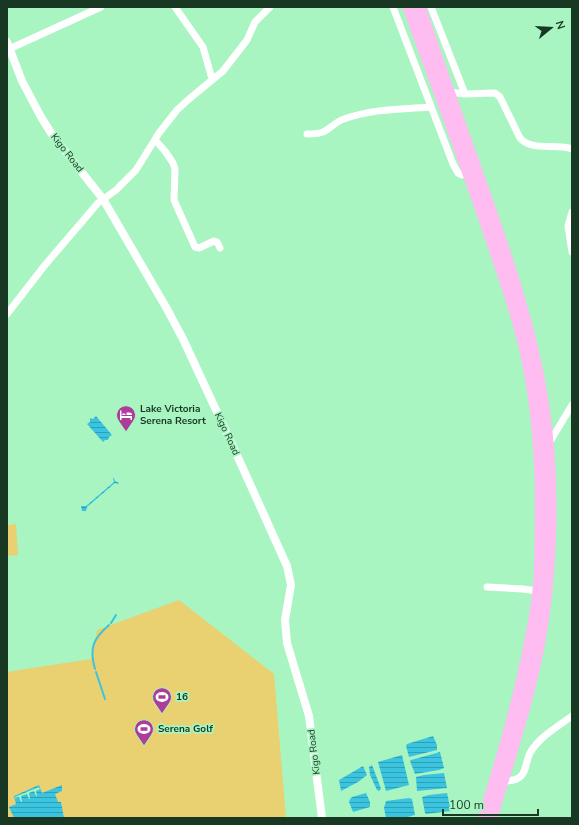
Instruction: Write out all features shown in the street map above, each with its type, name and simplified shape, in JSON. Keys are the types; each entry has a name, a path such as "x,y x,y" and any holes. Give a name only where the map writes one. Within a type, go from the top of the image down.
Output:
{"highway":[{"path":"408,7 468,173 513,308 523,342 532,387 537,427 542,492 540,566 537,591 527,659 516,704 483,818"},
{"path":"420,7 519,296 539,380 548,445 550,527 543,620 532,677 520,726 492,818"}],"street":[{"path":"8,46 101,7"},
{"path":"175,7 203,47 212,79"},
{"path":"7,314 45,265 98,203 126,181 136,170 154,140 177,110 223,71 247,40 255,22 270,7"},
{"path":"393,7 453,164 458,173 462,175 468,173"},
{"path":"431,7 465,94"},
{"name":"Kigo Road","path":"8,46 22,81 41,117 53,136 103,199 167,309 183,339 236,453 286,566 291,585 286,620 286,643 309,716 322,818"},
{"path":"449,92 465,94 495,93 498,95 520,138 527,144 530,146 566,147 572,149"},
{"path":"307,134 324,132 343,119 360,114 431,107"},
{"path":"154,140 173,163 175,170 174,200 195,247 199,248 214,241 217,242 220,248"},
{"path":"572,212 568,226 572,252"},
{"path":"548,445 572,405"},
{"path":"487,588 537,591"},
{"path":"503,781 516,779 522,776 526,768 529,754 541,739 572,716"}],"shaded area":[{"path":"16,524 18,555 7,556 7,525"},
{"name":"Serena Golf","path":"179,600 274,674 286,818 7,818 7,672 91,659 97,630"}],"water":[{"path":"96,416 112,435 108,440 103,442 87,424 90,422 90,418 93,419"},
{"path":"113,478 119,483 115,483 87,507 86,511 82,511 81,506 86,506 114,482"},
{"path":"433,736 437,745 437,750 409,757 406,746 407,744"},
{"path":"440,752 444,768 415,774 410,761 411,760"},
{"path":"402,755 409,785 386,791 378,762"},
{"path":"372,765 381,789 379,791 377,790 370,775 369,767"},
{"path":"363,766 367,775 358,782 341,791 339,780"},
{"path":"444,773 447,788 417,791 416,777"},
{"path":"39,785 42,793 62,785 62,791 55,794 58,802 61,802 64,818 14,818 9,807 16,804 14,796"},
{"path":"366,793 370,802 370,807 353,812 349,802 350,799"},
{"path":"447,793 451,811 425,813 422,797"},
{"path":"409,798 412,799 415,815 404,818 386,818 384,808 386,801"}],"pier":[{"path":"39,787 40,789 36,791 37,796 34,791 29,793 30,799 27,794 21,796 22,802 19,797 15,798 15,797"}],"waterway":[{"path":"111,623 116,615"},
{"path":"95,669 92,655 94,644 99,635 109,625"},
{"path":"96,672 105,699"}],"place":[{"name":"Lake Victoria Serena Resort","path":"126,432"},
{"name":"16","path":"162,714"},
{"name":"Serena Golf","path":"144,746"}]}
